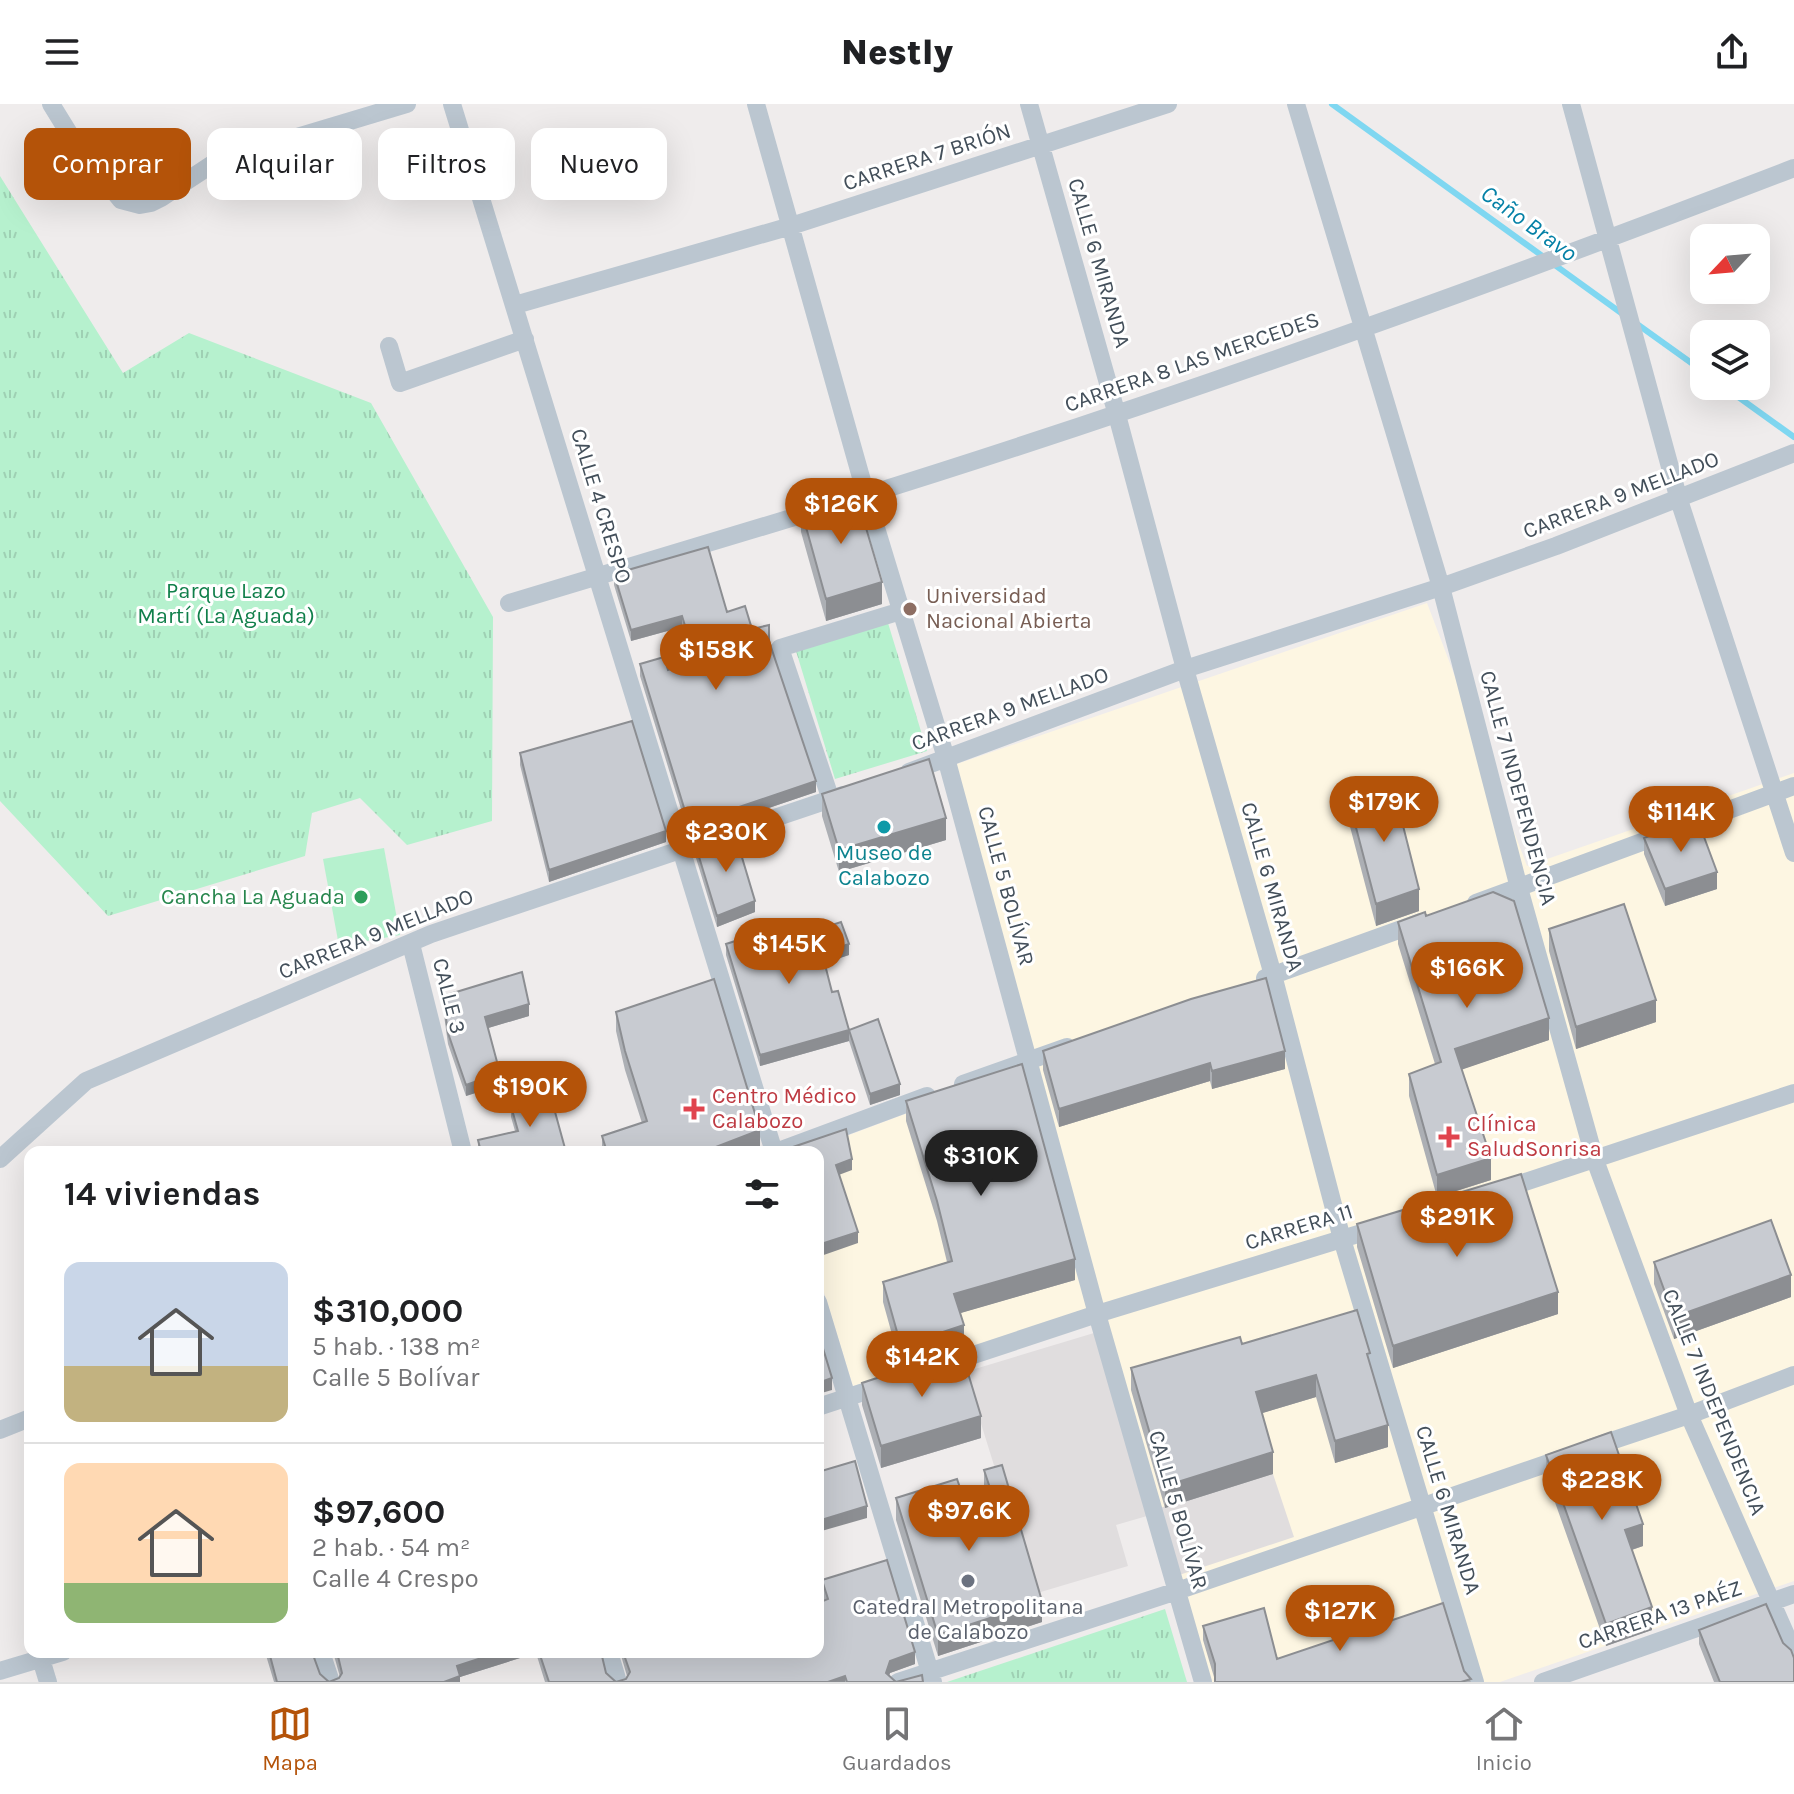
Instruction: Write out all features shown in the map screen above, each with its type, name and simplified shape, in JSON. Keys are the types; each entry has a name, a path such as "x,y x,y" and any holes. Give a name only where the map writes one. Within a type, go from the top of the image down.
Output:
{"street":[{"path":"51,104 75,143 121,200 140,205 161,198 217,161 407,104"},
{"name":"CALLE 4 CRESPO","path":"452,104 773,1146"},
{"name":"CALLE 5 BOLÍVAR","path":"756,104 866,495 946,758 1097,1314 1203,1682"},
{"name":"CALLE 6 MIRANDA","path":"1029,104 1273,975 1342,1239 1475,1682"},
{"name":"CARRERA 7 BRIÓN","path":"515,305 791,226 1168,104"},
{"name":"CALLE 7 INDEPENDENCIA","path":"1296,104 1441,587 1519,888 1595,1160 1689,1415 1794,1653"},
{"path":"1571,104 1679,500 1794,853"},
{"name":"CARRERA 8 LAS MERCEDES","path":"509,603 598,578 1117,415 1609,239 1794,168"},
{"path":"389,346 400,383 525,339"},
{"name":"CARRERA 9 MELLADO","path":"888,779 1185,669 1441,587 1679,500 1794,453"},
{"path":"831,800 780,648 901,611"},
{"path":"1244,985 1794,786"},
{"name":"CARRERA 9 MELLADO","path":"0,1159 86,1081 431,934 860,789"},
{"name":"CALLE 3","path":"411,944 462,1146"},
{"path":"792,1146 1087,1040"},
{"path":"1488,1194 1794,1093"},
{"name":"CARRERA 11","path":"824,1405 1097,1314 1401,1221"},
{"path":"824,1323 931,1677"},
{"path":"898,1682 931,1677 1689,1415 1794,1375"},
{"path":"0,1430 24,1420"},
{"name":"CARRERA 13 PAÉZ","path":"1543,1682 1794,1594"},
{"path":"0,1671 44,1658"},
{"path":"323,1658 331,1682"},
{"path":"611,1658 618,1682"},
{"path":"41,1659 48,1682"}],"shaded area":[{"path":"1427,603 1527,866 1794,773 1794,1581 1500,1682 1212,1682 1103,1316 853,1386 824,1292 824,1146 820,1146 1038,1064 954,765"},
{"path":"1094,1333 1147,1516 1116,1525 1128,1566 1034,1594 965,1372"},
{"path":"1273,1474 1294,1537 1173,1577 1153,1510"}],"green space":[{"name":"Parque Lazo Martí (La Aguada)","path":"0,176 123,373 189,333 371,403 493,617 492,821 407,845 360,798 312,813 305,856 108,916 0,801"},
{"path":"888,623 927,751 835,779 796,651"},
{"name":"Cancha La Aguada","path":"384,848 400,935 339,946 323,859"},
{"path":"1165,1609 1187,1682 947,1682"}],"building":[{"path":"856,494 882,582 826,599 801,509"},
{"path":"708,547 727,612 745,606 752,629 769,625 769,641 816,781 689,824 640,664 664,657 668,670 696,661 682,616 631,630 614,574"},
{"path":"632,721 666,831 549,870 520,753"},
{"name":"Museo de Calabozo","path":"929,759 946,818 839,850 822,794"},
{"path":"1393,786 1419,889 1376,904 1348,797"},
{"path":"1697,818 1717,872 1665,889 1644,838"},
{"path":"735,834 755,901 717,916 696,847"},
{"path":"1493,892 1514,901 1549,1018 1455,1049 1491,1158 1437,1175 1409,1074 1441,1062 1398,922 1425,912 1426,916"},
{"path":"1624,904 1656,1000 1576,1027 1549,929"},
{"path":"841,922 849,944 822,953 832,992 838,991 849,1030 760,1055 726,944 792,923 796,937"},
{"path":"522,972 529,1004 485,1017 500,1073 466,1085 448,1033 443,996"},
{"path":"1266,978 1285,1051 1212,1071 1210,1063 1059,1109 1043,1051 1191,999"},
{"path":"714,979 760,1130 719,1146 605,1146 602,1136 647,1121 616,1012"},
{"path":"878,1019 900,1084 870,1094 849,1030"},
{"path":"1022,1064 1075,1259 954,1294 964,1325 901,1346 883,1282 952,1261 906,1101"},
{"path":"549,1090 564,1146 480,1146 478,1140 518,1131 511,1106"},
{"path":"846,1129 852,1159 836,1165 858,1232 824,1243 824,1146 796,1146"},
{"path":"1521,1174 1558,1292 1393,1346 1357,1224"},
{"path":"1771,1220 1791,1275 1674,1317 1654,1262"},
{"path":"1357,1310 1388,1425 1335,1441 1316,1375 1256,1392 1273,1452 1165,1486 1131,1368 1240,1337 1242,1344"},
{"path":"961,1350 981,1416 881,1446 862,1383"},
{"path":"824,1352 832,1378 824,1381"},
{"path":"1611,1432 1643,1524 1625,1530 1652,1607 1606,1624 1546,1455"},
{"path":"855,1461 867,1506 824,1519 824,1470"},
{"name":"Catedral Metropolitana de Calabozo","path":"1002,1465 1042,1601 938,1635 896,1498 957,1479 966,1505 993,1497 984,1470"},
{"path":"887,1560 915,1652 890,1661 886,1673 896,1682 847,1682 845,1676 828,1682 616,1682 626,1679 630,1672 625,1658 824,1658 824,1601 828,1599 824,1579"},
{"path":"1443,1603 1464,1671 1471,1679 1461,1682 1215,1682 1215,1664 1203,1626 1264,1608 1277,1659"},
{"path":"1766,1604 1783,1643 1794,1658 1794,1682 1720,1682 1699,1630"},
{"path":"271,1658 314,1658 320,1674 329,1682 277,1682"},
{"path":"338,1658 482,1658 457,1666 460,1676 444,1682 329,1682 339,1678 342,1673"},
{"path":"541,1658 602,1658 606,1673 616,1682 549,1682"},
{"path":"922,1675 923,1682 896,1682"}],"waterway":[{"name":"Caño Bravo","path":"1332,104 1624,315"},
{"name":"Caño Bravo","path":"1637,324 1690,362"},
{"name":"Caño Bravo","path":"1742,400 1794,437"}],"place":[{"name":"Universidad Nacional Abierta","path":"910,609"},
{"name":"Museo de Calabozo","path":"884,827"},
{"name":"Cancha La Aguada","path":"361,897"},
{"name":"Centro Médico Calabozo","path":"694,1109"},
{"name":"Clínica SaludSonrisa","path":"1449,1137"},
{"name":"Catedral Metropolitana de Calabozo","path":"968,1581"}]}
